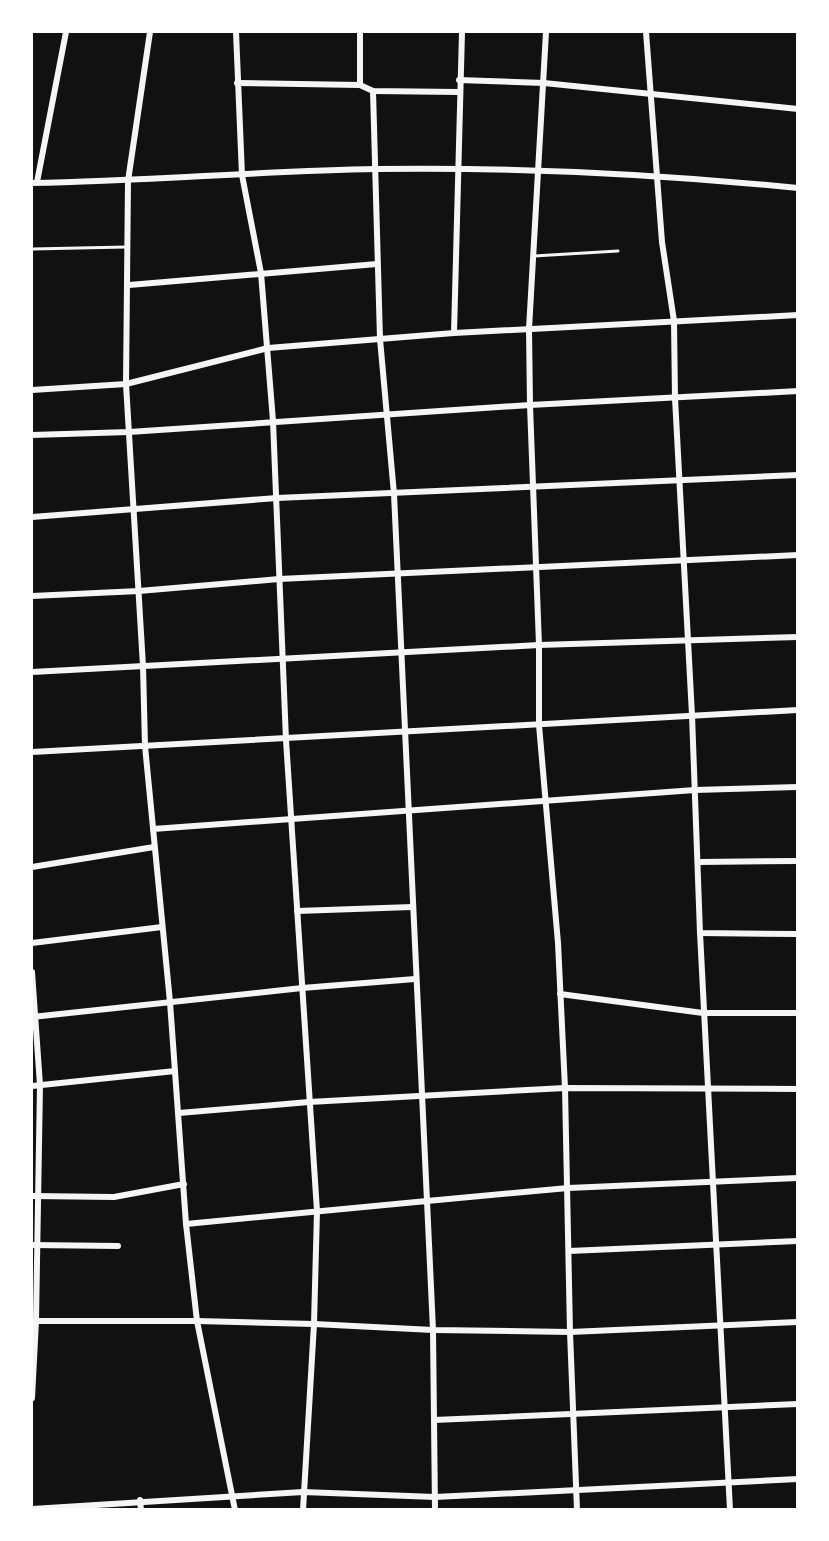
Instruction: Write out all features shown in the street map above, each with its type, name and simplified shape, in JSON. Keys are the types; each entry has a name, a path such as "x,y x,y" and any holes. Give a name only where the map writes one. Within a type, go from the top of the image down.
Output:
{"street":[{"path":"66,32 34,183 128,181 373,169 456,168 656,174 798,188"},
{"path":"150,32 128,181 129,285 126,384 143,666 145,746 170,1002 186,1224 197,1321 234,1494 235,1509"},
{"path":"236,32 242,175 261,273 268,348 278,498 286,740 317,1210 314,1324 303,1509"},
{"path":"360,32 360,85"},
{"path":"454,333 458,92 462,32"},
{"path":"546,32 540,169 529,329 530,405 539,645 539,725 558,943 565,1088 570,1332 577,1509"},
{"path":"646,32 662,242 674,321 675,398 686,639 699,861 703,1013 718,1243 730,1509"},
{"path":"459,80 544,83 798,109"},
{"path":"237,83 360,85 373,91 458,92"},
{"path":"373,91 373,169 380,339 394,494 433,1330 435,1509"},
{"path":"129,285 377,264"},
{"path":"32,390 126,384 268,348 454,333 798,315"},
{"path":"32,435 129,432 530,405 798,391"},
{"path":"32,517 278,498 798,475"},
{"path":"32,596 139,591 279,579 798,555"},
{"path":"32,672 539,645 798,636"},
{"path":"32,753 798,710"},
{"path":"153,829 291,818 544,803 695,790 798,787"},
{"path":"32,867 154,847"},
{"path":"699,861 798,861"},
{"path":"297,911 412,907"},
{"path":"32,943 162,927"},
{"path":"700,933 798,934"},
{"path":"32,972 40,1085 35,1196 32,1398"},
{"path":"34,1017 302,988 415,979"},
{"path":"560,994 703,1013 798,1013"},
{"path":"32,1086 175,1071"},
{"path":"179,1113 309,1102 565,1088 798,1089"},
{"path":"186,1224 568,1188 798,1179"},
{"path":"35,1196 114,1197 184,1184"},
{"path":"569,1251 798,1241"},
{"path":"34,1245 118,1246"},
{"path":"34,1321 197,1321 433,1330 570,1332 798,1322"},
{"path":"434,1420 798,1404"},
{"path":"32,1509 234,1494 303,1492 435,1497 798,1479"},
{"path":"140,1500 141,1509"}],"lane":[{"path":"32,249 127,247"},
{"path":"534,256 618,251"}]}
